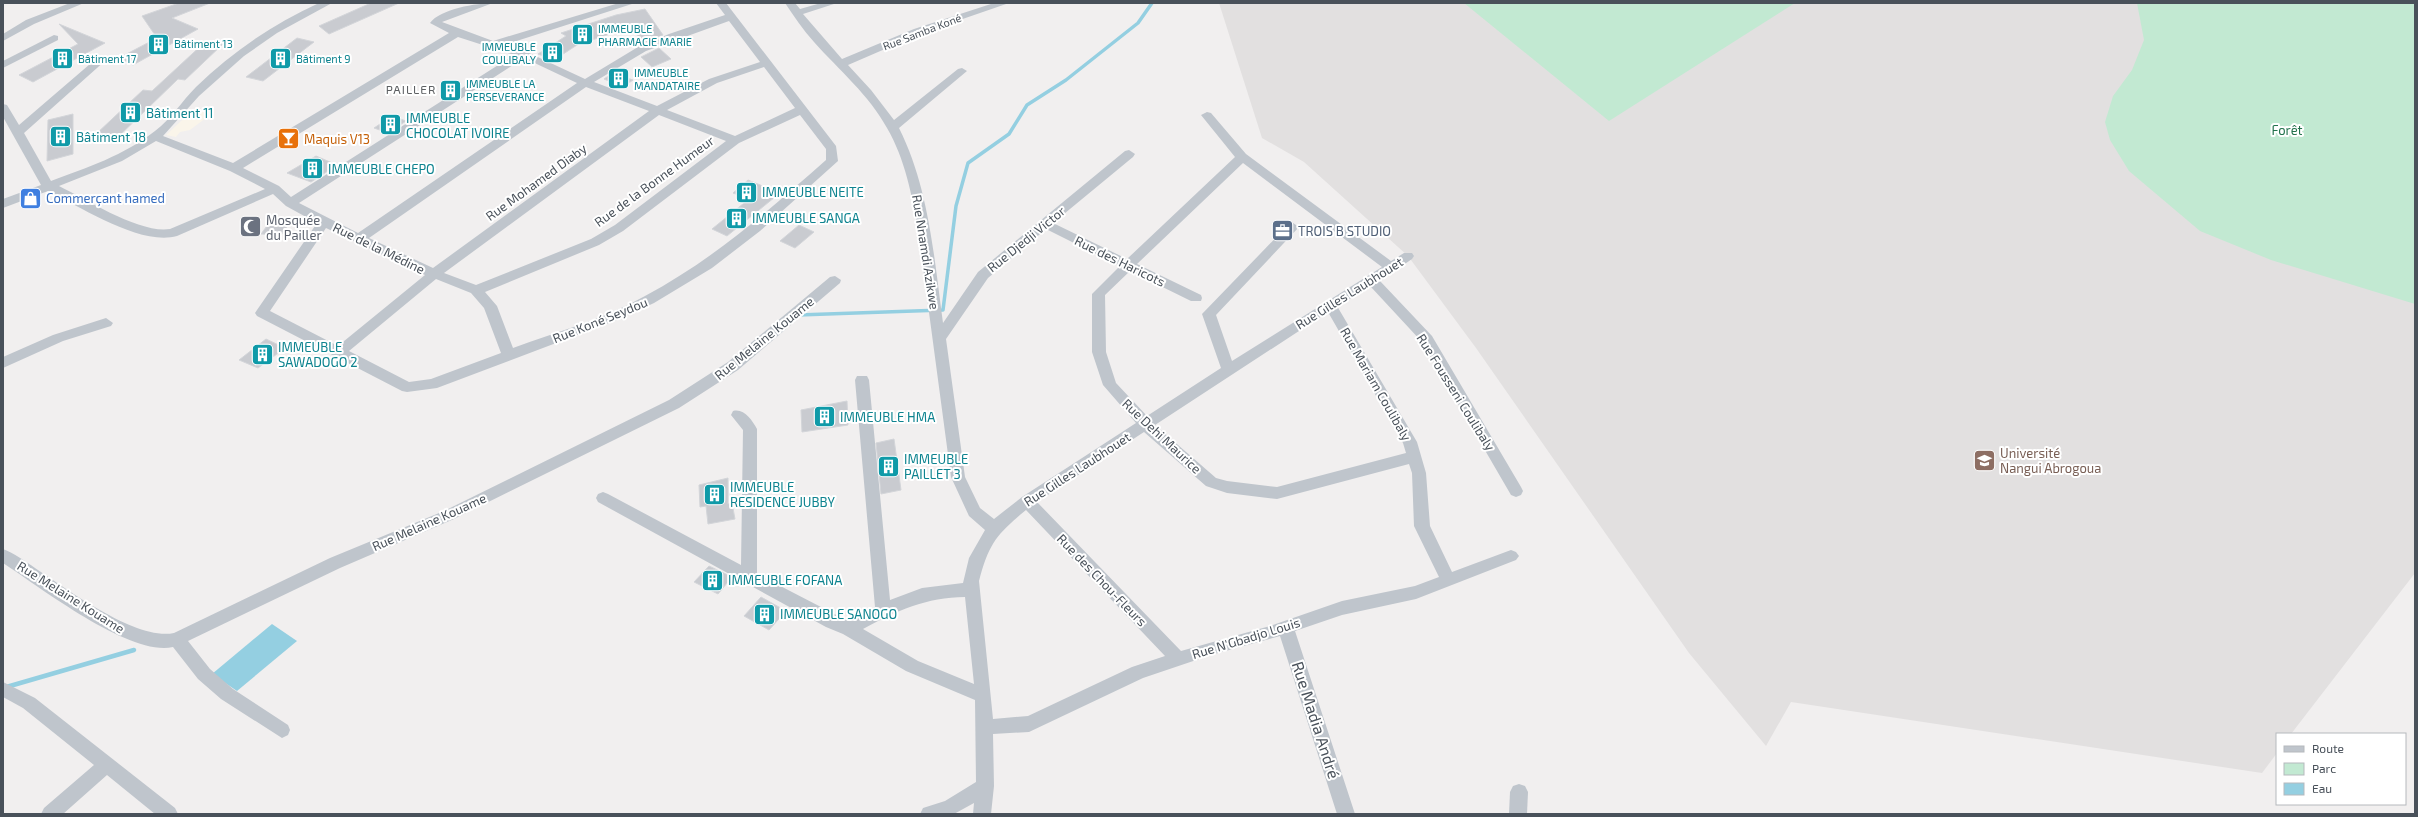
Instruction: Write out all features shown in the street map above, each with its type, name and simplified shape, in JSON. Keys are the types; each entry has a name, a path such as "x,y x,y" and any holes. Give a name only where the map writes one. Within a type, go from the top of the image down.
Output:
{"street":[{"path":"3,38 30,22 79,3"},
{"path":"3,204 119,157 155,137 194,94 230,61 259,39 307,11 327,3"},
{"path":"488,3 435,22 436,25 523,54 584,83 735,140"},
{"path":"495,44 630,3"},
{"name":"Rue Koné Seydou","path":"324,222 262,312 338,353 407,387 432,384 649,300 708,265 756,228 832,161 832,149 721,3"},
{"path":"794,8 832,3"},
{"name":"Rue Samba Koné","path":"841,64 918,31 1004,3"},
{"name":"Rue Nnamdi Azikwe","path":"794,8 817,39 870,97 892,127 907,160 919,202 958,478 974,512 994,528"},
{"path":"360,238 584,83 642,49 673,36 731,17"},
{"path":"234,168 443,43 457,33"},
{"path":"3,65 54,38"},
{"path":"290,203 523,54"},
{"path":"16,133 101,60"},
{"name":"Rue Mohamed Diaby","path":"338,353 434,274 658,110 713,81 767,63"},
{"path":"892,127 962,71"},
{"path":"3,106 16,133 47,185 150,235 160,236 173,232 275,189"},
{"name":"Rue de la Bonne Humeur","path":"476,290 595,242 613,232 735,140 803,109"},
{"path":"1207,115 1242,157 1391,267"},
{"name":"Rue de la Médine","path":"155,137 234,168 275,189 290,203 324,222 434,274 476,290 490,306 509,355"},
{"name":"Rue Djedji Victor","path":"939,339 983,275 1129,154"},
{"name":"Rue Dehi Maurice","path":"1242,157 1126,265 1098,294 1099,352 1110,385 1146,425 1210,482 1227,487 1277,493 1414,457"},
{"name":"Rue des Haricots","path":"1045,224 1196,298"},
{"path":"1228,369 1212,327 1209,314 1293,227"},
{"name":"Rue Gilles Laubhouet","path":"982,814 985,786 984,727 972,582 977,558 994,528 1027,501 1146,425 1228,369 1408,256"},
{"name":"Rue Melaine Kouame","path":"3,555 84,608 138,637 164,642 177,639 335,563 449,515 674,404 733,366 835,280"},
{"name":"Rue Fousseni Coulibaly","path":"1372,280 1427,339 1516,491"},
{"name":"Rue Mariam Coulibaly","path":"1330,304 1410,442 1418,473 1422,526 1448,580"},
{"path":"3,363 44,344 106,323"},
{"path":"862,380 883,611"},
{"path":"738,415 750,429 749,577"},
{"path":"603,498 832,622 849,629 912,666 982,695"},
{"name":"Rue des Chou-Fleurs","path":"1027,501 1178,659"},
{"name":"Rue N'Gbadjo Louis","path":"984,727 1029,724 1072,705 1138,672 1270,633 1285,626 1342,608 1416,592 1511,556"},
{"path":"849,629 920,594 950,589 972,590"},
{"name":"Rue Madia André","path":"1285,626 1346,814"},
{"path":"177,639 204,674 228,694 282,730"},
{"path":"3,689 29,703 169,814"},
{"path":"50,814 106,765"},
{"path":"929,814 942,812 985,786"},
{"path":"1518,814 1519,792"}],"shaded area":[{"name":"Université Nangui Abrogoua","path":"1219,3 2415,3 2415,573 2292,733 2276,733 2276,754 2262,773 1791,702 1766,746 1689,653 1476,348 1408,256 1304,162 1262,138"},
{"path":"195,108 210,115 190,130 180,132 176,137 166,135"}],"green space":[{"path":"1464,3 1795,3 1609,121"},
{"name":"Forêt","path":"2137,3 2415,3 2415,304 2271,260 2200,231 2129,171 2110,140 2105,122 2113,96 2132,70 2144,40"}],"water":[{"path":"272,624 297,641 237,691 212,674"}],"building":[{"path":"179,3 210,3 172,18 198,29 133,65 119,58 157,38 142,16"},
{"path":"371,3 399,3 329,34 319,26"},
{"path":"645,9 663,35 643,43 631,27 577,45 554,60 538,54 566,36 561,33 616,15"},
{"name":"Bâtiment 17","path":"59,24 105,43 33,82 19,75 78,44"},
{"name":"Bâtiment 9","path":"297,38 314,42 263,81 246,77"},
{"path":"205,42 224,43 185,80 178,79 118,137 95,135 143,90 152,91"},
{"path":"659,48 671,59 652,67 641,57"},
{"name":"IMMEUBLE MANDATAIRE","path":"614,72 633,80 623,87 604,79"},
{"name":"Bâtiment 18","path":"73,114 73,154 47,161 48,120"},
{"name":"IMMEUBLE CHOCOLAT IVOIRE","path":"392,116 406,121 388,133 374,128"},
{"name":"IMMEUBLE CHEPO","path":"316,156 337,165 311,182 287,173"},
{"path":"748,180 780,193 727,236 712,229 749,199 733,193"},
{"path":"275,215 289,224 281,235 261,234"},
{"path":"799,225 814,232 795,248 780,241"},
{"name":"IMMEUBLE SAWADOGO 2","path":"266,339 285,348 258,368 239,360"},
{"name":"IMMEUBLE HMA","path":"847,401 848,425 802,432 801,410"},
{"name":"IMMEUBLE PAILLET 3","path":"894,439 901,490 881,494 876,443"},
{"path":"728,478 728,504 732,503 735,519 708,524 706,506 700,507 699,485"},
{"name":"IMMEUBLE FOFANA","path":"709,566 732,577 718,594 694,582"},
{"name":"IMMEUBLE SANOGO","path":"761,597 786,611 769,630 744,616"}],"waterway":[{"path":"798,315 943,310 956,206 968,163 1009,134 1027,105 1066,80 1138,23 1152,3"},
{"path":"3,688 134,650"}],"place":[{"name":"IMMEUBLE PHARMACIE MARIE","path":"582,35"},
{"name":"Bâtiment 13","path":"159,44"},
{"name":"IMMEUBLE COULIBALY","path":"552,53"},
{"name":"Bâtiment 17","path":"62,59"},
{"name":"Bâtiment 9","path":"280,59"},
{"name":"IMMEUBLE MANDATAIRE","path":"618,79"},
{"name":"IMMEUBLE LA PERSEVERANCE","path":"451,90"},
{"name":"Bâtiment 11","path":"130,113"},
{"name":"IMMEUBLE CHOCOLAT IVOIRE","path":"390,125"},
{"name":"Bâtiment 18","path":"60,137"},
{"name":"Maquis V13","path":"289,139"},
{"name":"IMMEUBLE CHEPO","path":"312,169"},
{"name":"IMMEUBLE NEITE","path":"746,192"},
{"name":"Commerçant hamed","path":"30,198"},
{"name":"IMMEUBLE SANGA","path":"737,218"},
{"name":"Mosquée du Pailler","path":"251,227"},
{"name":"TROIS B STUDIO","path":"1282,231"},
{"name":"IMMEUBLE SAWADOGO 2","path":"262,354"},
{"name":"IMMEUBLE HMA","path":"825,417"},
{"name":"Université Nangui Abrogoua","path":"1985,460"},
{"name":"IMMEUBLE PAILLET 3","path":"888,466"},
{"name":"IMMEUBLE RESIDENCE JUBBY","path":"714,494"},
{"name":"IMMEUBLE FOFANA","path":"713,580"},
{"name":"IMMEUBLE SANOGO","path":"765,614"}],"district":[{"name":"PAILLER","path":"411,90"}]}
